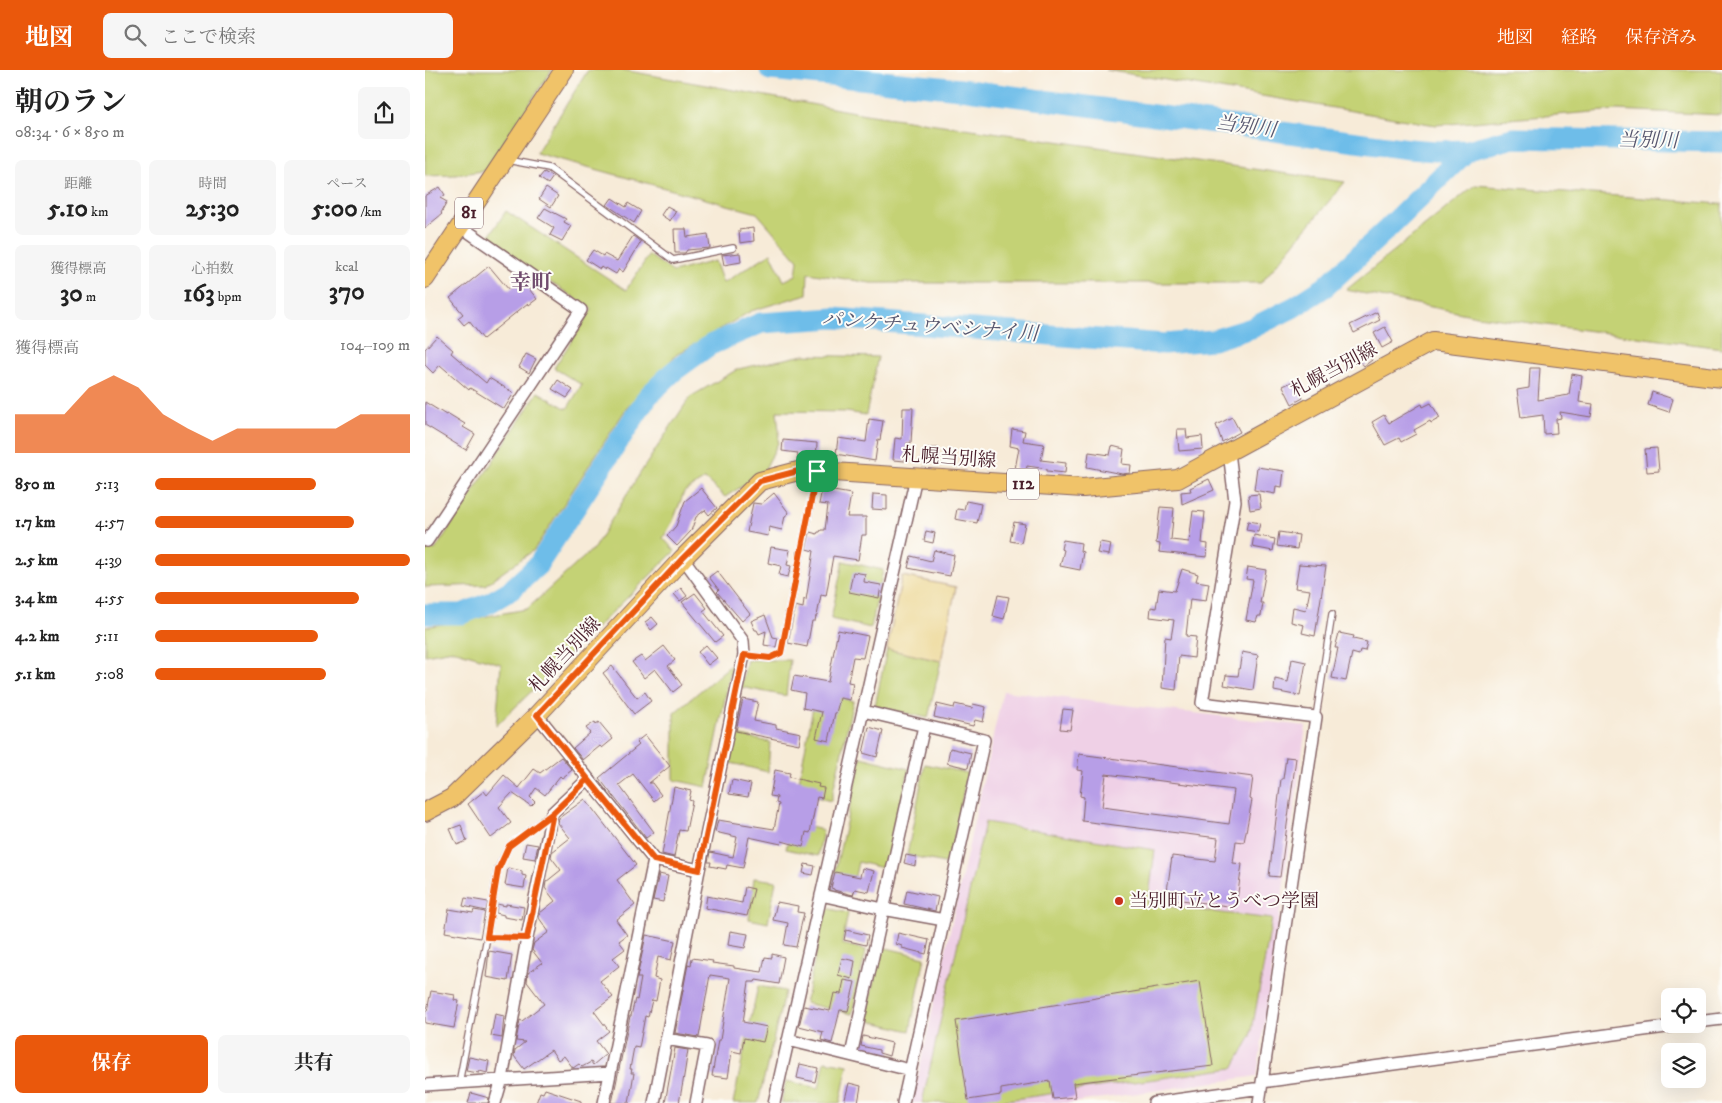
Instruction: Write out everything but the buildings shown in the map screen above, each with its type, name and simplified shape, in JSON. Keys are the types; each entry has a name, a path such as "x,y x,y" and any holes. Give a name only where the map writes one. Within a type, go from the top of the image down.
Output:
{"main road":[{"name":"81","path":"425,279 564,70"},
{"name":"札幌当別線","path":"425,812 452,798 537,715 683,558 760,481 802,470 1073,487 1178,479 1433,341 1722,378"}],"street":[{"path":"425,540 427,542 581,310 460,226"},
{"path":"1229,452 1235,501 1202,703 1316,717 1259,1103"},
{"path":"774,1103 916,477"},
{"path":"654,1103 699,870 744,655 743,641 683,558"},
{"path":"863,711 984,740 903,1103"},
{"path":"537,715 654,860 699,870"},
{"path":"851,1055 924,726"},
{"path":"495,1103 502,1079 527,938 553,813 588,779"},
{"path":"604,1103 654,860"},
{"path":"821,895 944,920"},
{"path":"1706,1021 1722,1019"},
{"path":"1154,1103 1261,1085 1661,1028"},
{"path":"666,1039 707,1046 696,1103"},
{"path":"788,1040 910,1070"},
{"path":"425,1085 610,1073"}],"lane":[{"path":"509,154 549,168 673,260 733,248"},
{"path":"744,655 770,658 781,653 817,471"},
{"path":"1316,717 1332,614"},
{"path":"459,1083 498,870 509,846 553,813"},
{"path":"487,937 527,938"}],"shaded area":[{"name":"当別町立とうべつ学園","path":"1003,691 1306,726 1257,1076 1069,1103 912,1103"}],"green space":[{"path":"425,70 552,70 505,140 490,170 455,175 425,176"},
{"path":"588,70 623,70 865,114 1345,182 1261,283 871,283 808,273 807,294 751,311 676,355 626,409 534,550 485,585 425,587 425,544 435,550 538,392 567,409 582,385 554,368 592,309 486,241 506,211 626,290 649,255 673,272 715,261 723,283 771,253 784,281 796,275 798,260 757,213 536,153"},
{"path":"1106,70 1722,70 1722,115 1617,110 1436,125"},
{"path":"1475,185 1722,204 1722,348 1477,316 1346,290"},
{"path":"804,355 878,357 866,415 846,412 777,411 778,443 763,473 725,497 705,479 684,492 673,521 663,538 675,551 496,726 501,664 453,650 425,655 425,627 527,609 594,548 690,397 738,369"},
{"path":"843,561 883,570 871,628 831,619"},
{"path":"887,649 941,661 928,718 875,706"},
{"path":"747,660 790,660 786,696 741,687"},
{"path":"732,664 707,787 674,780 674,713"},
{"path":"816,691 853,701 831,801 797,792"},
{"path":"732,734 770,742 768,772 727,762"},
{"path":"861,757 909,769 887,869 858,862 851,894 831,889"},
{"path":"925,764 967,773 949,864 907,855"},
{"path":"985,822 1155,850 1148,904 1272,919 1251,1036 1233,1068 986,1103 922,1103"},
{"path":"792,823 823,830 818,856 786,849"},
{"path":"754,878 776,881 768,923 749,919"},
{"path":"826,908 848,913 842,944 866,950 852,1014 805,1003"},
{"path":"882,947 925,957 910,1031 866,1020"},
{"path":"758,986 785,991 758,1103 733,1103"},
{"path":"825,1061 848,1065 840,1103 781,1103 786,1081 819,1088"}],"sand":[{"path":"902,576 956,587 941,661 887,649"}],"waterway":[{"name":"当別川","path":"770,70 960,89 1409,149 1436,151 1468,150 1513,138 1722,142"},
{"name":"パンケチュウベシナイ川","path":"425,614 462,614 489,603 511,590 538,565 648,396 674,371 710,345 761,323 834,318 1164,344 1213,340 1252,328 1294,307 1325,287 1468,150"}],"place":[{"name":"当別町立とうべつ学園","path":"1119,901"}],"district":[{"name":"幸町","path":"531,283"}],"route":[{"path":"817,471 781,653 770,658 744,655 699,870 654,860 588,779 553,813 509,846 498,870 487,937 527,938 553,813 588,779 537,715 683,558 760,481 802,470 817,471"}]}
